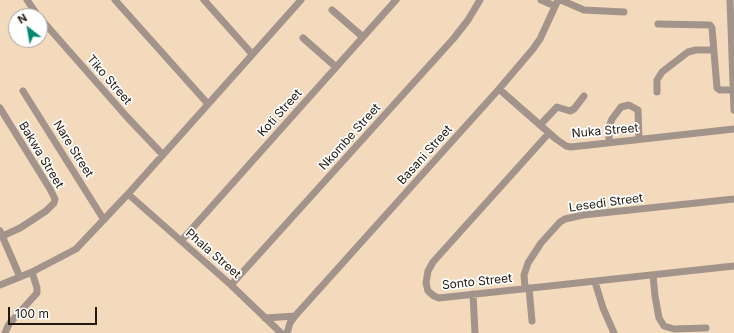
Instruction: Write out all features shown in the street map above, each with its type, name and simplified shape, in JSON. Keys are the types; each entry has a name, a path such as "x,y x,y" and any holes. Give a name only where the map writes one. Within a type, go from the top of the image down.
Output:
{"street":[{"path":"115,0 208,104"},
{"path":"204,0 252,54"},
{"name":"Nkombe Street","path":"231,285 454,38 468,20 480,0"},
{"path":"541,0 557,3"},
{"path":"561,0 584,10 624,12"},
{"path":"730,0 732,20 734,110"},
{"path":"0,284 32,272 76,249 163,155 297,1"},
{"name":"Koti Street","path":"181,241 363,37 391,2"},
{"name":"Basani Street","path":"287,333 290,323 295,316 499,89 533,49 557,3"},
{"path":"332,10 363,37"},
{"path":"658,24 710,25 712,28 718,88 720,90 734,90"},
{"name":"Tiko Street","path":"48,27 127,117 163,155"},
{"path":"303,38 336,67"},
{"path":"657,92 656,80 662,72 688,52 696,50 714,50"},
{"name":"Nuka Street","path":"499,89 562,144 570,147 734,129"},
{"name":"Nare Street","path":"23,91 104,220"},
{"path":"540,125 557,107 570,111 574,109 584,96"},
{"path":"610,142 609,127 612,119 621,107 630,105 638,110 639,139"},
{"name":"Bakwa Street","path":"0,108 55,199 54,203 46,211 20,228 1,234"},
{"name":"Sonto Street","path":"549,133 434,262 428,271 426,279 427,288 434,296 439,298 734,266"},
{"name":"Phala Street","path":"128,194 231,285 281,333"},
{"name":"Lesedi Street","path":"532,321 524,275 528,263 541,243 565,219 583,215 734,199"},
{"path":"1,234 20,277"},
{"path":"6,333 9,324 37,293 32,272"},
{"path":"653,275 655,296 660,318 664,326 674,329 706,328"},
{"path":"595,282 603,308 614,333"},
{"path":"473,294 475,333"},
{"path":"265,318 295,316"}]}
